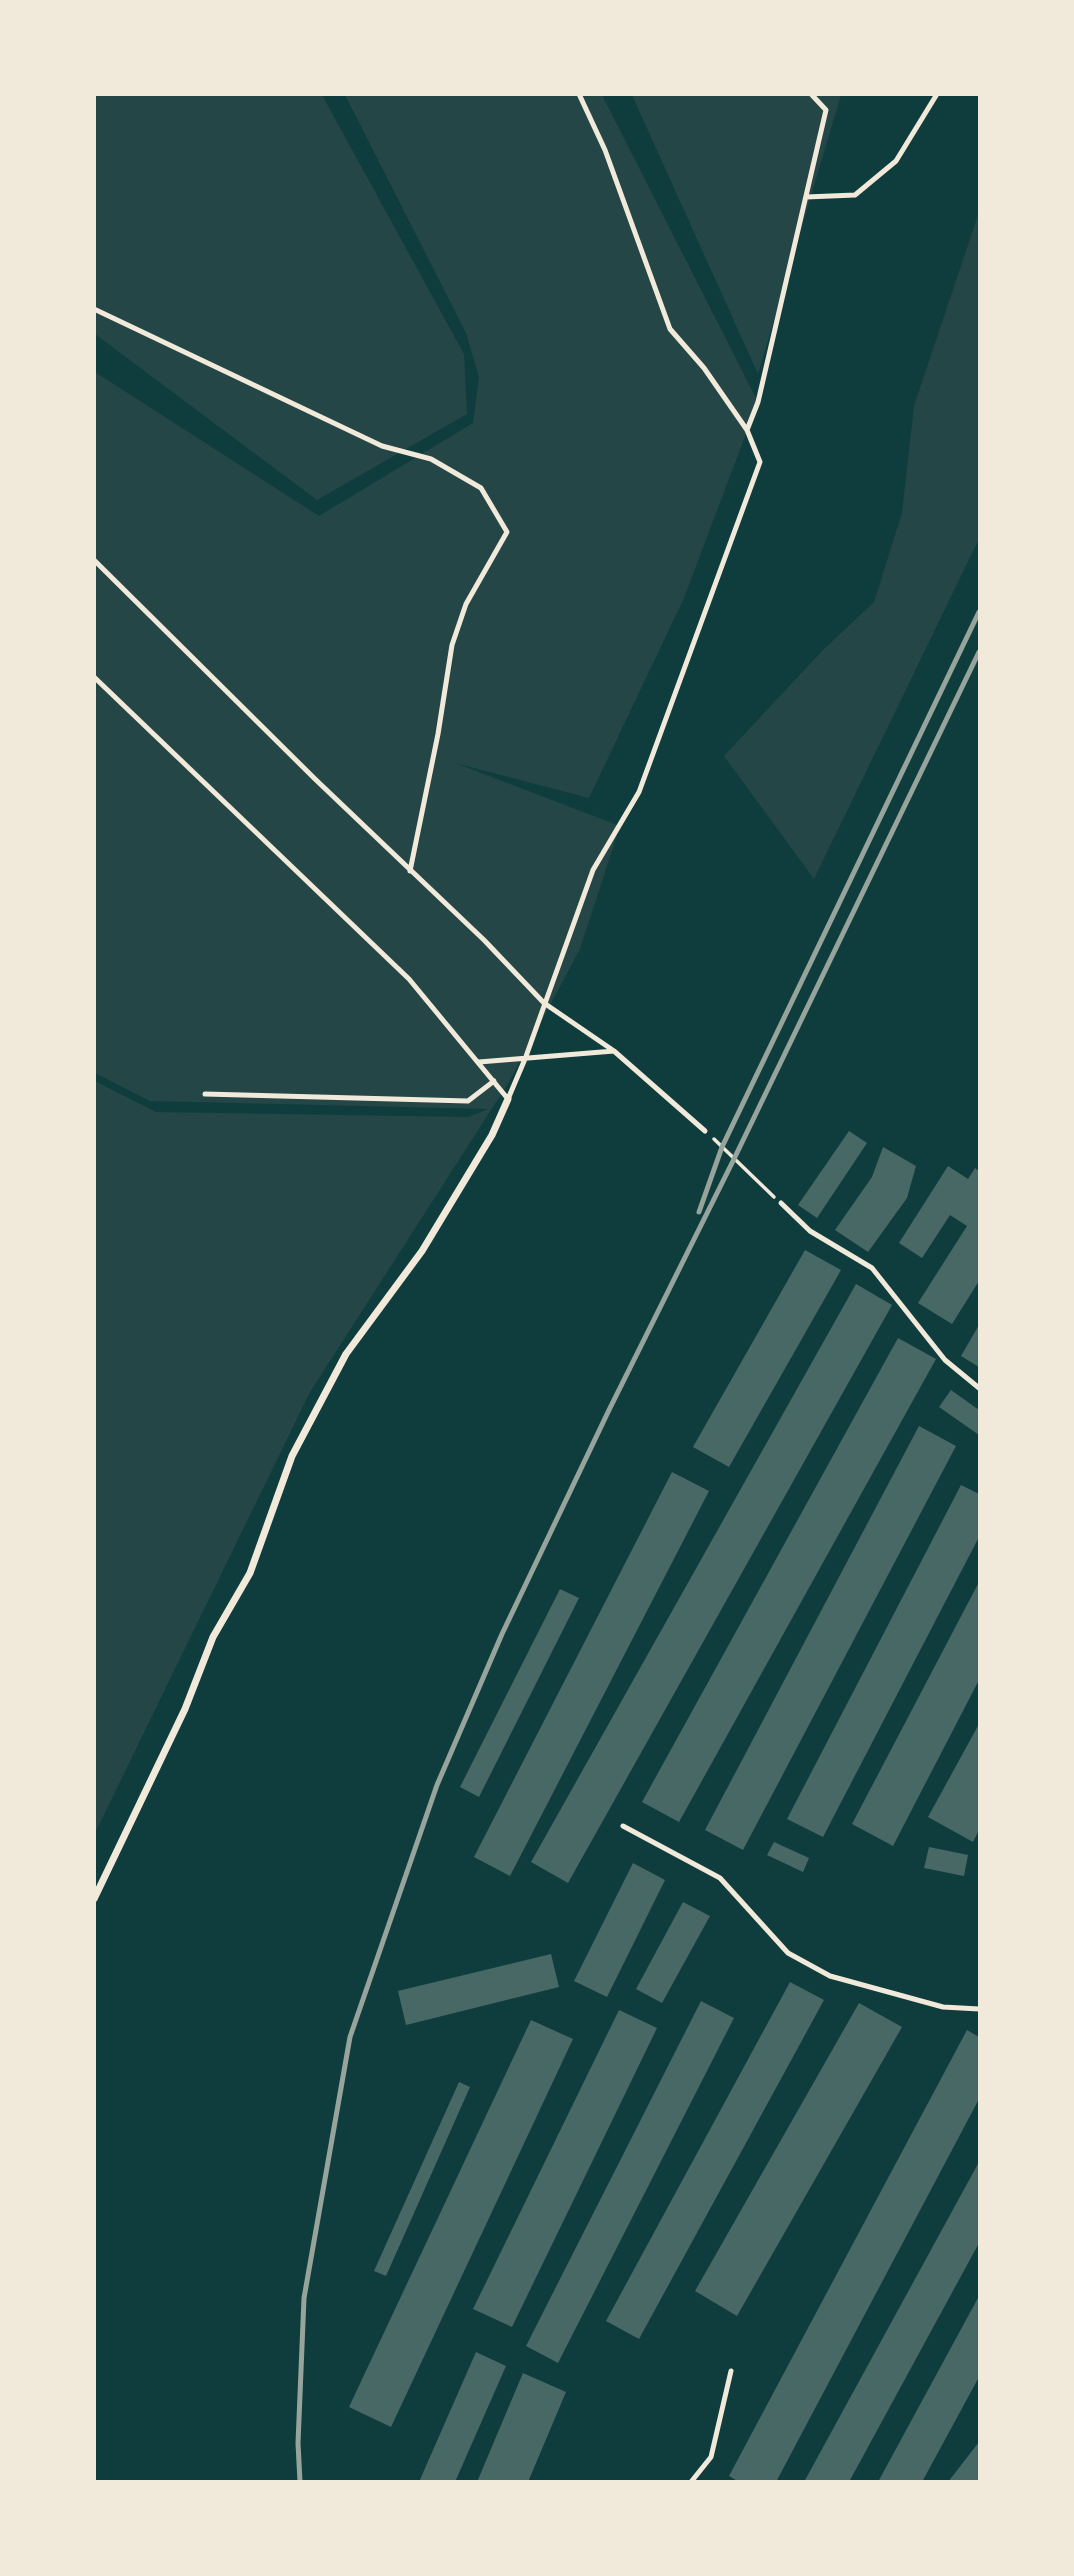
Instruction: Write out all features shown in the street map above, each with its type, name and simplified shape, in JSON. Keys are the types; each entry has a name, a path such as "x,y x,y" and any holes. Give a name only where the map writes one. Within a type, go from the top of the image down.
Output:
{"street":[{"path":"94,1899 185,1709 213,1637 250,1573 292,1456 346,1354 422,1251 492,1135 508,1099"}],"lane":[{"path":"94,677 409,979 508,1099 593,870 639,792 760,462 747,430 704,368 670,329 605,150 579,94"},
{"path":"747,430 758,402 827,110 811,94"},
{"path":"806,197 855,195 896,161 937,94"},
{"path":"94,309 382,446 431,459 481,488 507,532 466,604 452,645 438,734 410,871"},
{"path":"94,560 410,871 484,940 544,1003 614,1051 705,1131"},
{"path":"479,1062 614,1051"},
{"path":"205,1094 468,1101 494,1082"},
{"path":"780,1203 810,1231 873,1268 946,1360 979,1388"},
{"path":"623,1826 720,1878 788,1953 830,1976 943,2007 979,2009"},
{"path":"691,2482 710,2457 731,2371"}],"path":[{"path":"705,1131 780,1203"}],"shaded area":[{"path":"94,95 322,95 464,354 467,414 317,500 95,334"},
{"path":"345,95 602,95 758,402 684,598 589,798 455,763 620,826 580,949 509,1082 310,1392 95,1833 95,1081 156,1112 469,1117 488,1109 150,1101 95,1073 95,372 319,516 473,423 479,377 466,333"},
{"path":"632,95 841,95 758,374"},
{"path":"979,212 979,539 814,879 724,756 823,650 874,602 902,513 914,406"}],"building":[{"path":"849,1131 867,1143 817,1218 798,1205"},
{"path":"883,1147 916,1166 907,1198 868,1252 835,1230 872,1177"},
{"path":"948,1166 968,1179 975,1168 979,1171 979,1281 952,1324 918,1303 967,1226 950,1215 922,1258 899,1243"},
{"path":"805,1250 841,1270 729,1467 693,1447"},
{"path":"856,1284 892,1305 568,1883 531,1862"},
{"path":"979,1325 979,1367 961,1356"},
{"path":"898,1338 936,1359 679,1822 642,1802"},
{"path":"951,1390 979,1410 979,1435 939,1407"},
{"path":"919,1426 956,1446 743,1850 705,1830"},
{"path":"672,1472 709,1491 510,1876 474,1857"},
{"path":"961,1485 979,1494 979,1537 823,1837 787,1819"},
{"path":"979,1582 979,1680 893,1846 852,1824"},
{"path":"560,1589 579,1598 479,1797 460,1787"},
{"path":"979,1724 979,1830 973,1842 928,1817"},
{"path":"774,1842 809,1858 803,1872 767,1855"},
{"path":"929,1847 968,1855 964,1876 924,1868"},
{"path":"633,1863 665,1880 607,1997 574,1981"},
{"path":"683,1902 710,1916 662,2003 636,1989"},
{"path":"551,1954 559,1987 406,2025 398,1991"},
{"path":"790,1982 824,2000 639,2339 606,2321"},
{"path":"701,2001 734,2018 558,2363 526,2346"},
{"path":"859,2003 902,2027 737,2316 695,2291"},
{"path":"619,2010 657,2028 512,2327 473,2309"},
{"path":"531,2020 573,2039 391,2427 349,2407"},
{"path":"967,2030 979,2037 979,2099 776,2482 739,2482 729,2476"},
{"path":"459,2082 470,2087 386,2276 374,2271"},
{"path":"979,2162 979,2243 849,2482 804,2482"},
{"path":"979,2296 979,2377 922,2482 878,2482"},
{"path":"476,2352 506,2366 455,2482 419,2482"},
{"path":"523,2373 566,2392 528,2482 477,2482"},
{"path":"979,2442 979,2482 948,2482"}],"railway":[{"path":"699,1212 722,1147 979,612"},
{"path":"300,2482 298,2443 304,2298 350,2037 437,1785 502,1634 609,1410 734,1159 979,652"}]}
